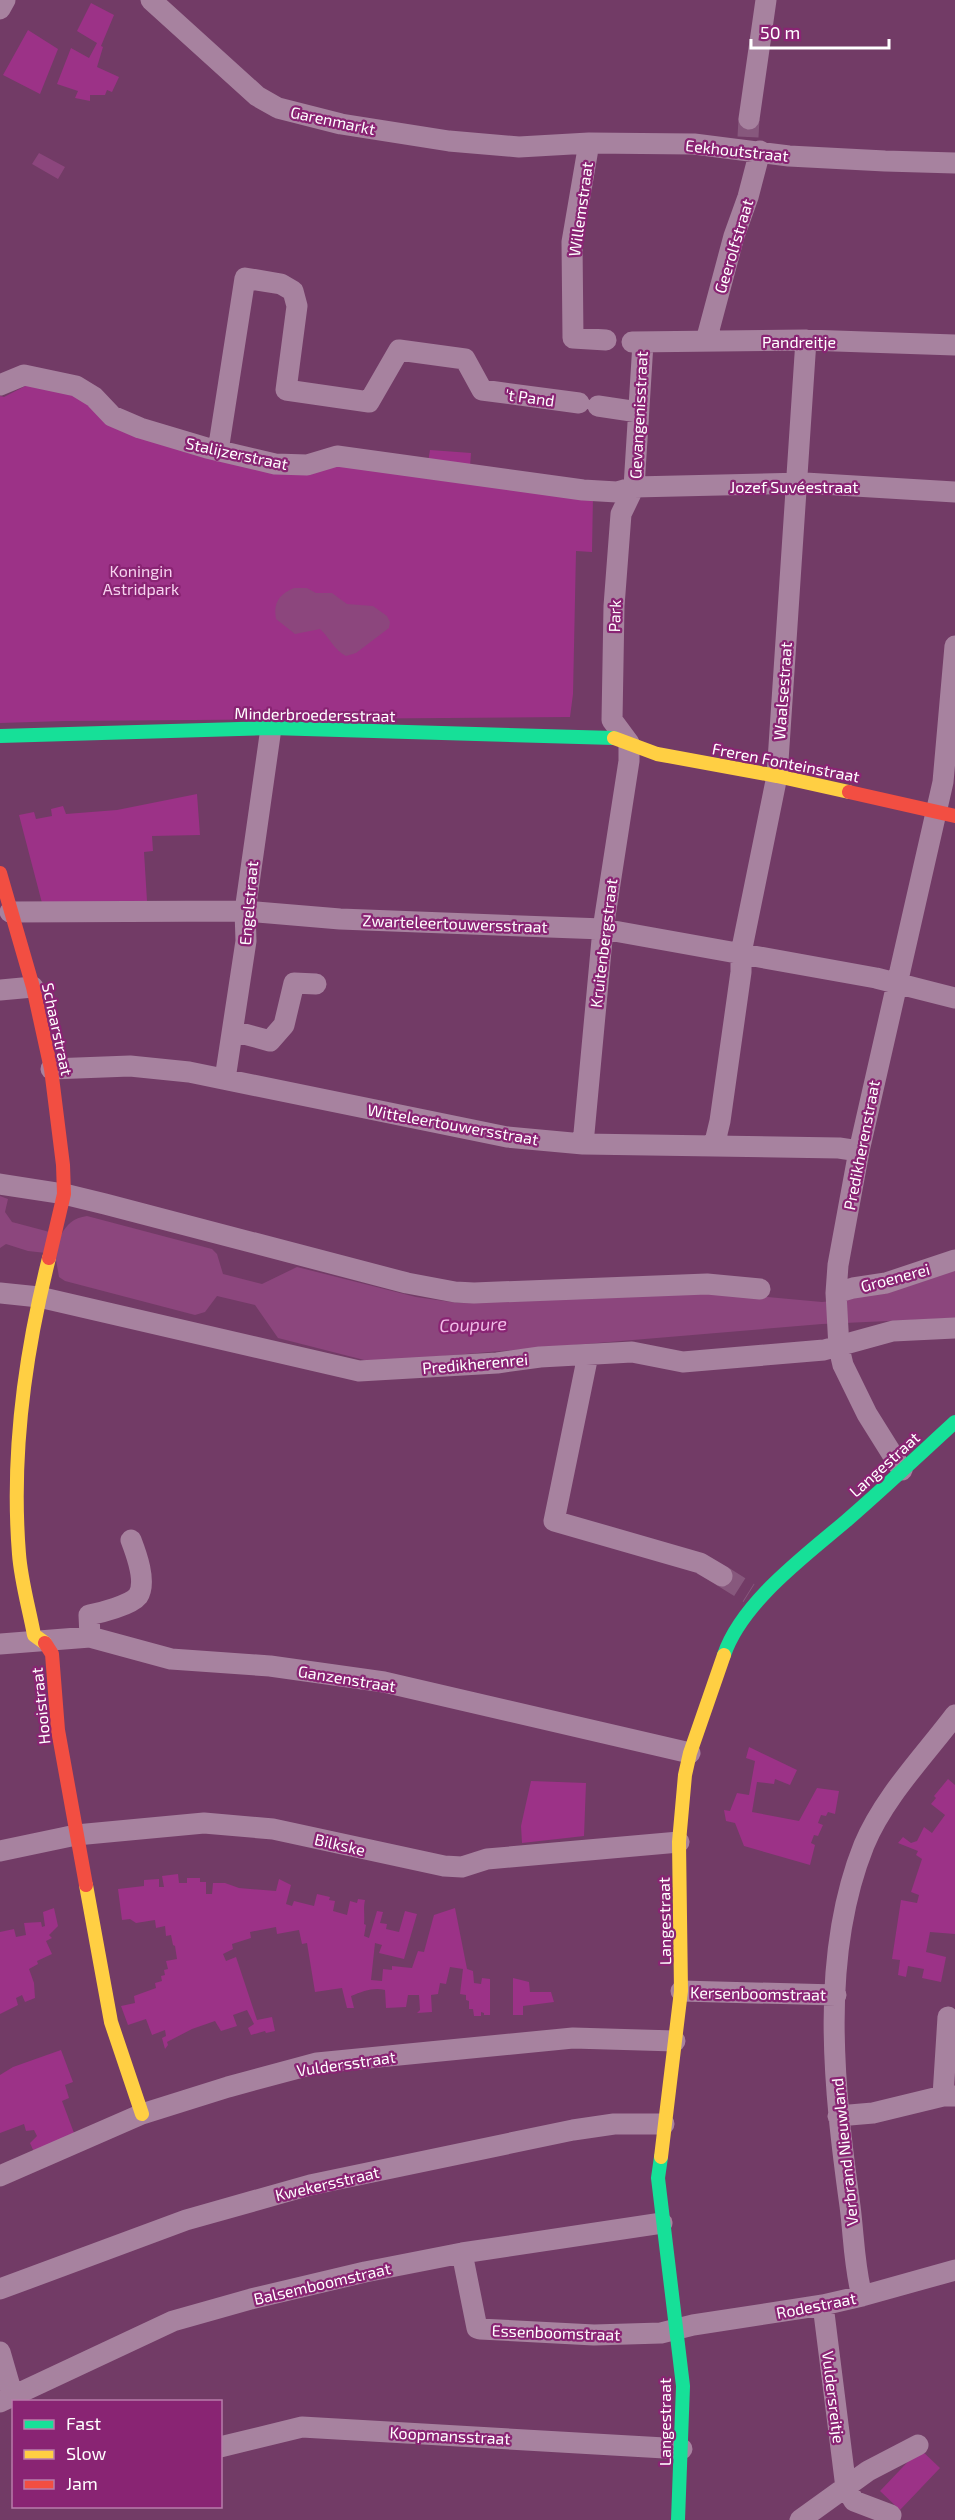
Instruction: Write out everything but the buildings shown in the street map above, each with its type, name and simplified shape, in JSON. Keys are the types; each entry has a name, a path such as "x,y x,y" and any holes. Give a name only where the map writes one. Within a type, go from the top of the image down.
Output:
{"street":[{"path":"0,9 5,0"},
{"name":"Garenmarkt","path":"151,0 257,96 278,108 341,124 408,135 519,147"},
{"name":"Geerolfstraat","path":"706,341 734,236 748,197 751,139 766,0"},
{"name":"Eekhoutstraat","path":"519,147 590,143 694,144 751,139 789,156 955,163"},
{"name":"Willemstraat","path":"590,143 572,242 573,338 606,340"},
{"name":"'t Pand","path":"219,451 245,278 281,284 293,291 297,306 286,390 369,402 399,350 465,359 482,390 638,412"},
{"name":"Pandreitje","path":"638,342 806,340 955,345"},
{"name":"Waalsestraat","path":"714,1146 720,1121 741,972 741,953 777,776 806,340"},
{"name":"Gevangenisstraat","path":"634,487 638,412 638,342"},
{"name":"Stalijzerstraat","path":"0,385 24,375 76,386 94,397 111,416 150,432 219,451 291,466 307,465 337,456 583,490 617,492 634,487"},
{"name":"Jozef Suvéestraat","path":"634,487 795,484 955,492"},
{"name":"Park","path":"628,743 612,720 614,606 621,514 634,487"},
{"name":"Predikherenstraat","path":"902,1470 867,1414 843,1365 837,1325 838,1265 859,1151 895,983 946,813 943,782 955,646"},
{"name":"Minderbroedersstraat","path":"0,736 272,728 609,736 628,743"},
{"name":"Engelstraat","path":"225,1079 246,941 245,911 272,728"},
{"name":"Freren Fonteinstraat","path":"628,743 657,754 777,776 946,813"},
{"name":"Kruitenbergstraat","path":"583,1144 603,929 629,761 628,743"},
{"name":"Schaarstraat","path":"0,873 33,987 51,1069 63,1166 62,1202 47,1260"},
{"name":"Zwarteleertouwersstraat","path":"10,912 245,911 340,919 603,929 895,983 955,998"},
{"path":"232,1031 270,1041 284,1025 294,983 316,984"},
{"path":"0,990 33,987"},
{"name":"Witteleertouwersstraat","path":"51,1069 130,1066 189,1072 507,1137 583,1144 839,1148 859,1151"},
{"path":"0,1184 62,1202 216,1232 407,1283 455,1292 707,1284 760,1289"},
{"name":"Hooistraat","path":"47,1260 24,1391 16,1489 19,1556 34,1635 39,1641 49,1646 52,1654 58,1730 111,2022 142,2114"},
{"name":"Groenerei","path":"836,1297 853,1287 886,1283 955,1260"},
{"name":"Predikherenrei","path":"0,1293 39,1297 359,1371 632,1352 683,1362 839,1348 893,1331 955,1328"},
{"path":"588,1354 554,1521 700,1563 722,1576"},
{"name":"Langestraat","path":"678,2520 684,2394 658,2178 681,1991 679,1842 685,1776 690,1753 726,1649 755,1596 955,1422"},
{"path":"90,1636 89,1615 126,1603 137,1597 140,1590 136,1552 131,1540"},
{"name":"Ganzenstraat","path":"0,1644 90,1636 171,1659 270,1666 384,1682 690,1753"},
{"name":"Verbrand Nieuwland","path":"862,2296 852,2244 852,2225 837,2116 836,1995 840,1942 851,1881 876,1821 955,1714"},
{"name":"Bilkske","path":"0,1851 76,1835 204,1823 273,1829 428,1864 462,1867 487,1858 679,1842"},
{"name":"Kersenboomstraat","path":"681,1991 836,1995"},
{"path":"837,2116 873,2113 949,2096 948,2017"},
{"name":"Vuldersstraat","path":"0,2176 142,2114 228,2087 317,2063 573,2038 675,2041"},
{"name":"Kwekersstraat","path":"0,2289 186,2220 310,2185 573,2130 614,2124 664,2124"},
{"name":"Balsemboomstraat","path":"6,2399 173,2321 365,2272 462,2253 662,2223"},
{"name":"Essenboomstraat","path":"462,2253 477,2328 480,2330 594,2335 661,2333 676,2330"},
{"name":"Rodestraat","path":"676,2330 823,2305 955,2270"},
{"name":"Vuldersreitje","path":"823,2305 846,2488"},
{"path":"0,2352 6,2399"},
{"name":"Koopmansstraat","path":"222,2447 302,2427 682,2449"},
{"path":"800,2520 868,2471 918,2445"},
{"path":"846,2488 854,2501 891,2515"}],"green space":[{"path":"91,3 114,15 101,46 103,47 97,67 119,77 112,92 107,90 105,95 90,95 90,101 75,98 78,91 57,84 71,48 89,58 97,43 77,31"},
{"path":"28,30 58,49 40,94 3,75"},
{"name":"Koningin Astridpark","path":"31,383 88,399 135,432 328,462 593,495 592,552 576,551 573,694 570,717 0,723 0,396 4,397"},
{"path":"430,450 471,453 470,466 428,462"},
{"path":"197,794 200,835 152,836 153,851 144,852 147,901 42,903 19,815 34,812 36,819 52,816 51,809 63,806 66,814 117,810"},
{"path":"749,1747 797,1770 790,1785 775,1779 774,1784 757,1782 752,1812 799,1821 817,1788 839,1791 835,1814 828,1812 826,1816 821,1815 818,1823 823,1825 818,1836 814,1835 811,1843 815,1845 810,1865 744,1846 735,1823 726,1821 724,1810 730,1811 737,1793 749,1795 755,1761 746,1758"},
{"path":"948,1779 955,1785 955,1934 930,1932 926,1952 946,1957 941,1982 922,1978 924,1969 908,1966 906,1977 898,1975 900,1960 892,1959 901,1900 917,1903 919,1895 911,1892 922,1859 916,1855 918,1851 898,1843 903,1837 911,1843 917,1841 924,1827 932,1833 945,1815 931,1804 936,1798 934,1796"},
{"path":"531,1781 586,1783 584,1836 522,1843 521,1826"},
{"path":"178,1874 179,1883 187,1883 187,1878 200,1878 200,1882 206,1882 206,1894 212,1894 213,1883 276,1891 279,1879 291,1885 286,1904 292,1906 294,1901 314,1906 317,1894 330,1897 329,1900 335,1901 333,1911 347,1915 350,1901 357,1903 358,1899 365,1900 364,1936 369,1938 377,1911 383,1912 380,1923 387,1924 386,1929 399,1932 405,1911 417,1914 404,1959 379,1953 382,1945 375,1943 371,1980 382,1981 383,1969 392,1970 392,1966 412,1968 418,1951 424,1952 434,1915 455,1908 467,1969 473,1971 474,1983 481,1984 482,1978 490,1979 490,2015 484,2015 481,2012 481,2016 474,2016 473,2009 469,2009 466,1995 460,1994 463,1969 450,1967 446,1984 440,1983 438,1994 431,1995 432,2012 417,2013 420,2010 419,1995 408,1995 406,2007 386,2008 385,1990 377,1989 351,1996 354,2008 347,2008 342,1988 315,1992 307,1943 302,1944 299,1930 277,1934 276,1927 250,1932 251,1938 232,1944 233,1949 223,1954 226,1961 236,1957 257,2020 272,2017 275,2031 251,2035 248,2028 254,2024 247,2010 233,2015 237,2026 221,2031 215,2021 192,2029 167,2042 165,2049 162,2038 166,2036 165,2030 152,2035 146,2019 128,2025 121,2006 135,2003 134,1996 156,1988 155,1983 162,1981 161,1976 165,1975 164,1970 168,1969 166,1961 177,1959 175,1946 171,1935 166,1936 165,1926 156,1928 155,1920 136,1923 130,1919 122,1920 118,1889 144,1886 144,1880 159,1879 159,1887 164,1887 162,1876"},
{"path":"54,1908 58,1926 49,1935 52,1938 46,1941 52,1954 37,1961 38,1964 29,1969 34,1983 35,1998 25,2002 22,1995 16,1998 18,2005 0,2014 0,1932 14,1929 16,1937 26,1935 24,1923 41,1922 42,1927 45,1926 43,1912"},
{"path":"513,1978 529,1982 530,1992 551,1992 554,2002 523,2006 523,2015 513,2015"},
{"path":"61,2050 73,2082 65,2085 69,2098 62,2101 74,2133 34,2152 30,2143 37,2136 34,2130 26,2131 24,2124 0,2133 0,2075 13,2067"},
{"path":"920,2449 940,2468 900,2510 880,2491"}],"water":[{"path":"39,153 65,167 58,179 32,164"},
{"path":"294,588 307,588 316,593 332,593 347,604 373,606 387,616 390,622 389,628 356,653 346,656 338,651 320,629 295,634 276,619 275,608 278,600 284,593"},
{"name":"Coupure","path":"0,1196 8,1199 5,1212 12,1222 61,1235 71,1222 87,1216 212,1249 217,1254 223,1274 262,1284 297,1267 416,1297 458,1303 722,1293 822,1302 850,1299 955,1264 955,1318 822,1324 372,1362 278,1338 255,1305 217,1296 205,1312 195,1315 65,1281 59,1277 55,1254 28,1251 6,1244 0,1248"}],"tunnel":[{"path":"748,137 749,119"},
{"path":"722,1576 749,1593"}],"traffic: fast":[{"path":"0,736 271,728 614,738"},
{"path":"724,1655 745,1617 776,1581 874,1497 955,1422"},
{"path":"661,2157 658,2178 683,2386 678,2520"}],"traffic: slow":[{"path":"614,738 657,754 849,792"},
{"path":"45,1643 34,1635 21,1574 17,1479 27,1367 49,1258"},
{"path":"661,2157 681,1991 679,1842 685,1775 690,1753 724,1655"},
{"path":"86,1885 111,2022 142,2114"}],"traffic: jam":[{"path":"849,792 955,816"},
{"path":"0,873 33,987 51,1069 63,1165 64,1194 49,1258"},
{"path":"45,1643 52,1654 58,1730 86,1885"}]}
